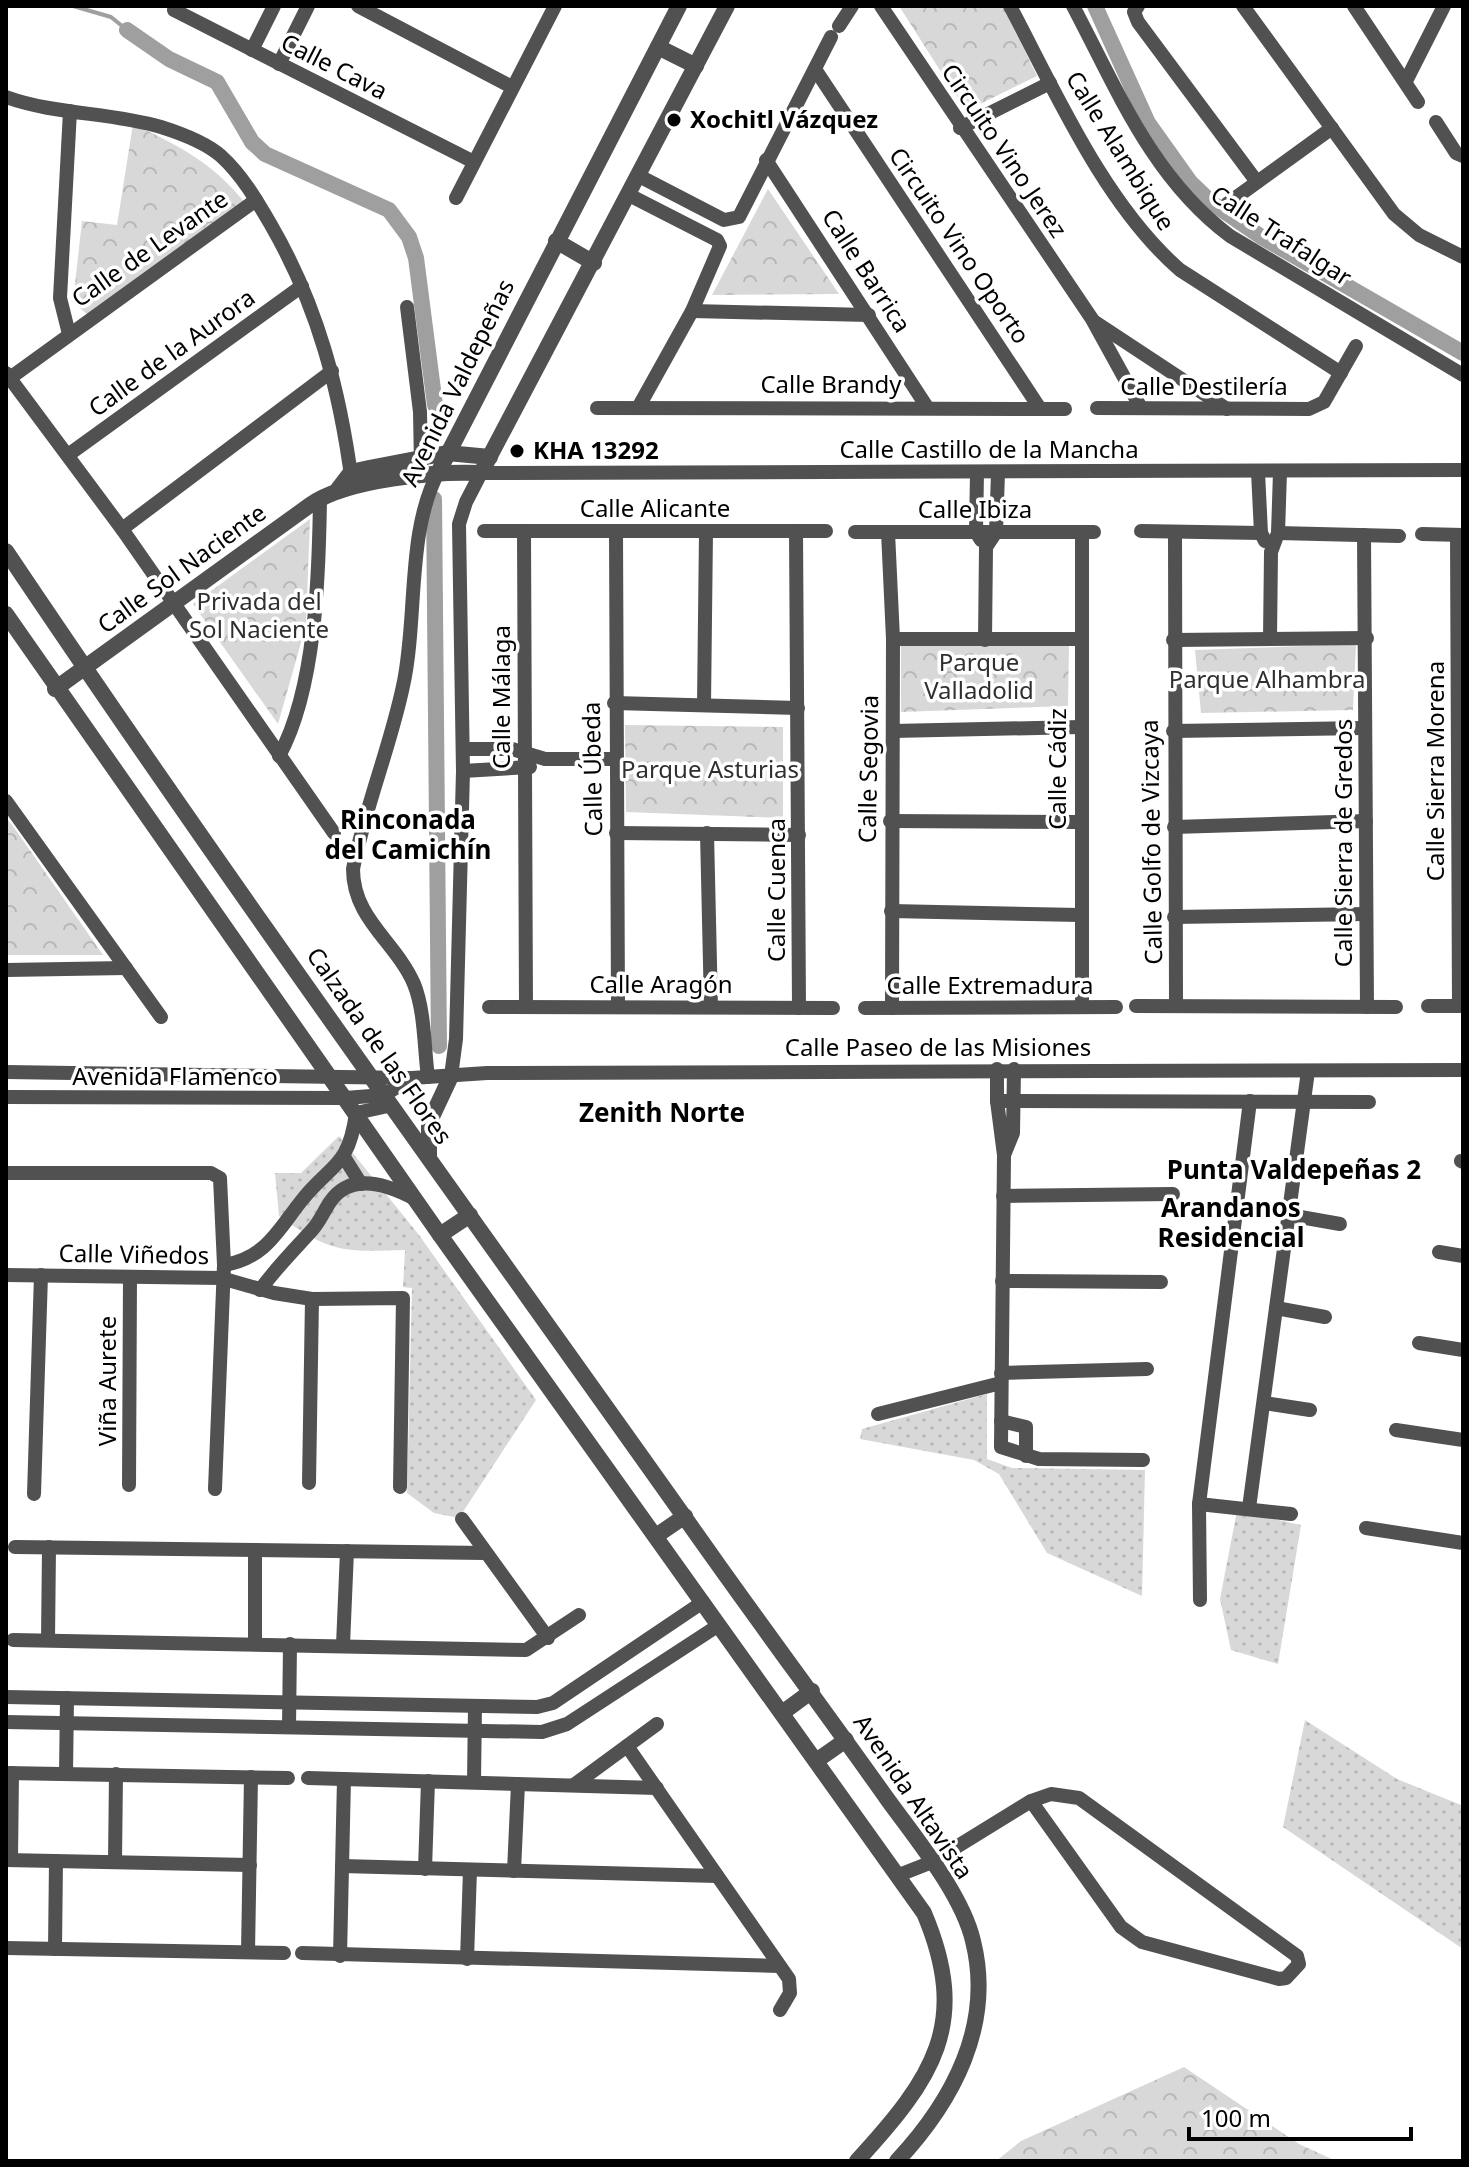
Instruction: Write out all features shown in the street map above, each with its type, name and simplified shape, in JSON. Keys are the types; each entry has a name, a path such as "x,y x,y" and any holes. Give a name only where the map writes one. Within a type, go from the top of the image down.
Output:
{"street":[{"path":"252,50 274,6"},
{"path":"279,64 308,6"},
{"path":"358,6 512,87"},
{"path":"456,198 555,6"},
{"name":"Avenida Valdepeñas","path":"420,1078 412,980 365,916 357,899 353,869 403,687 413,630 421,517 428,492 447,453 679,6"},
{"path":"429,1158 428,1137 433,1110 451,1076 456,1039 463,771 459,524 481,473 727,6"},
{"path":"639,176 724,220 739,217 766,160 852,6"},
{"name":"Circuito Vino Jerez","path":"881,6 960,128 1092,319 1141,408"},
{"name":"Calle Alambique","path":"1010,6 1050,83 1100,168 1158,251 1180,270 1341,373"},
{"name":"Calle Trafalgar","path":"1073,6 1153,157 1201,214 1230,236 1463,375"},
{"path":"1138,6 1134,12 1138,22 1257,182"},
{"path":"1243,6 1394,214 1419,235 1463,257"},
{"path":"1354,6 1418,102"},
{"path":"1406,81 1444,6"},
{"name":"Calle Cava","path":"174,10 474,162"},
{"path":"658,47 696,66"},
{"name":"Circuito Vino Oporto","path":"815,69 1039,407"},
{"path":"960,128 1050,83"},
{"path":"6,97 160,127 219,154 256,200 302,286 322,334 332,371 347,483"},
{"name":"Calle de Levante","path":"69,334 60,298 70,111"},
{"path":"1436,122 1462,153"},
{"path":"1227,204 1332,128"},
{"name":"Calle Barrica","path":"766,160 927,407"},
{"path":"662,212 672,192"},
{"path":"629,195 717,240 719,254 692,311 638,408"},
{"name":"Calle de Levante","path":"8,376 256,200"},
{"path":"556,241 594,263"},
{"name":"Calle de la Aurora","path":"68,455 302,286"},
{"path":"407,307 423,457 418,476"},
{"path":"692,311 869,315"},
{"name":"Circuito Vino Jerez","path":"1092,319 1227,409"},
{"name":"Calle Destilería","path":"1097,408 1309,409 1324,402 1356,346"},
{"path":"122,529 332,371"},
{"path":"8,376 122,529 334,833"},
{"name":"Calle Brandy","path":"597,408 1065,409"},
{"name":"Calle Sol Naciente","path":"55,689 86,670 172,603 320,498 347,483 423,457 447,453 490,457"},
{"name":"Calle Castillo de la Mancha","path":"490,457 515,471"},
{"name":"Calle Castillo de la Mancha","path":"481,473 1463,470"},
{"name":"Calle Sol Naciente","path":"347,483 439,471 481,473"},
{"path":"1258,472 1261,533 1271,552"},
{"path":"1270,639 1271,552 1278,533 1280,472"},
{"path":"977,473 976,532 986,547"},
{"path":"985,640 986,547 996,532 998,473"},
{"path":"279,756 294,718 309,649 315,602 320,498"},
{"name":"Calle Alicante","path":"484,531 826,531"},
{"name":"Calle Málaga","path":"524,531 526,1007"},
{"name":"Calle Úbeda","path":"616,531 614,703 618,1007"},
{"path":"704,705 706,531"},
{"name":"Calle Cuenca","path":"796,531 799,1008"},
{"path":"1141,531 1261,533"},
{"name":"Calle Ibiza","path":"855,532 1088,532"},
{"name":"Calle Segovia","path":"888,532 893,639 890,821 892,1008"},
{"name":"Calle Cádiz","path":"1082,1007 1080,639 1088,532"},
{"name":"Calle Golfo de Vizcaya","path":"1175,532 1173,731 1176,1006"},
{"path":"1278,533 1399,536"},
{"path":"1422,534 1460,535"},
{"name":"Calle Sierra de Gredos","path":"1364,535 1367,1007"},
{"name":"Calle Sierra Morena","path":"1460,535 1461,1006"},
{"name":"Calzada de las Flores","path":"6,551 386,1100 718,1564"},
{"path":"6,614 55,689 440,1235 924,1913 938,1945 945,1976 946,2005 933,2059 910,2099 857,2161"},
{"path":"1173,640 1367,638"},
{"path":"893,639 1080,639"},
{"path":"614,703 798,708"},
{"path":"893,731 1081,727"},
{"path":"1173,731 1365,728"},
{"path":"463,749 524,751 545,759 615,759"},
{"path":"463,771 525,770 545,759"},
{"path":"6,801 161,1017"},
{"path":"890,821 1080,822"},
{"path":"1174,827 1366,821"},
{"path":"616,833 799,835"},
{"path":"707,833 711,1007"},
{"path":"891,911 1080,915"},
{"path":"1174,917 1366,914"},
{"path":"6,970 126,968"},
{"path":"1136,1006 1396,1007"},
{"path":"1428,1006 1461,1006"},
{"name":"Calle Aragón","path":"489,1007 833,1008"},
{"name":"Calle Extremadura","path":"865,1008 1116,1007"},
{"path":"997,1069 997,1101 1004,1155 1001,1447 1039,1459 1143,1460"},
{"name":"Calle Paseo de las Misiones","path":"372,1077 997,1069 1463,1070"},
{"path":"1004,1155 1013,1133 1014,1069"},
{"path":"1249,1508 1308,1071"},
{"name":"Avenida Flamenco","path":"6,1072 372,1077"},
{"path":"104,1075 105,1100"},
{"name":"Calle Paseo de las Misiones","path":"386,1100 420,1078"},
{"name":"Avenida Flamenco","path":"6,1097 386,1100"},
{"path":"356,1113 386,1100"},
{"path":"997,1101 1369,1102"},
{"path":"1200,1600 1199,1504 1250,1101"},
{"path":"223,1271 259,1253 277,1237 312,1188 344,1157 356,1113"},
{"path":"344,1157 361,1184"},
{"path":"6,1173 211,1173 220,1178 223,1271 215,1489"},
{"path":"260,1290 312,1230 338,1193 361,1184 392,1187 415,1199"},
{"path":"1003,1196 1173,1194"},
{"path":"440,1235 470,1215"},
{"path":"1289,1215 1340,1224"},
{"path":"1439,1252 1463,1256"},
{"path":"259,1253 273,1272"},
{"name":"Calle Viñedos","path":"6,1275 130,1277 223,1271 260,1290 312,1299 403,1298 400,1487"},
{"path":"34,1494 41,1275"},
{"name":"Viña Aurete","path":"129,1485 130,1277"},
{"path":"1002,1281 1161,1282"},
{"path":"309,1483 312,1299"},
{"path":"1276,1308 1325,1317"},
{"path":"1419,1343 1463,1350"},
{"path":"878,1414 1001,1378 1147,1369"},
{"path":"1264,1403 1310,1410"},
{"path":"1001,1421 1026,1427 1026,1456"},
{"path":"1396,1430 1463,1440"},
{"path":"1199,1504 1291,1514"},
{"path":"656,1536 685,1516"},
{"path":"462,1519 548,1638"},
{"path":"1366,1528 1463,1543"},
{"path":"15,1547 485,1553"},
{"path":"48,1640 49,1547"},
{"path":"255,1550 255,1643"},
{"path":"343,1645 347,1551"},
{"name":"Avenida Altavista","path":"718,1564 932,1862 972,1935 979,1971 972,2043 960,2073 897,2161"},
{"path":"6,1697 537,1707 553,1703 703,1602"},
{"path":"13,1640 526,1650 579,1615"},
{"path":"6,1722 556,1730 719,1625"},
{"path":"289,1727 290,1644"},
{"path":"782,1713 812,1691"},
{"path":"66,1774 67,1698"},
{"path":"474,1782 475,1706"},
{"path":"574,1785 657,1724"},
{"path":"816,1761 846,1740"},
{"path":"627,1746 792,1986 780,2010"},
{"path":"250,1865 9,1860 9,1773 288,1778"},
{"path":"115,1862 116,1774"},
{"path":"248,1952 251,1777"},
{"path":"308,1778 657,1788"},
{"path":"340,1956 344,1779"},
{"path":"425,1869 428,1781"},
{"path":"514,1871 518,1784"},
{"path":"899,1875 932,1862 1031,1801 1051,1794 1079,1798 1297,1956 1299,1964 1286,1978 1279,1979 1142,1942 1121,1927 1031,1801"},
{"path":"55,1949 56,1861"},
{"path":"342,1866 717,1876"},
{"path":"467,1959 470,1870"},
{"path":"6,1948 284,1953"},
{"path":"302,1953 779,1966"},
{"path":"933,2059 960,2073"}],"green space":[{"path":"899,6 1003,6 1037,76 966,111"},
{"path":"133,124 208,166 246,204 89,316 73,302 82,221 117,225"},
{"path":"768,189 839,294 712,295"},
{"name":"Privada del Sol Naciente","path":"310,519 306,625 278,724 193,604"},
{"name":"Parque Valladolid","path":"901,644 1069,644 1068,706 901,712"},
{"name":"Parque Alhambra","path":"1356,644 1353,710 1201,713 1195,650"},
{"name":"Parque Asturias","path":"625,725 783,727 783,818 626,812"},
{"path":"6,817 20,836 103,955 6,955"},
{"path":"339,1136 419,1235 536,1400 459,1518 434,1513 407,1493 412,1288 403,1287 405,1250 338,1248 312,1237 279,1216 275,1173 301,1173"},
{"path":"987,1394 987,1459 1012,1468 1145,1470 1142,1596 1047,1553 999,1474 974,1460 860,1439 862,1429"},
{"path":"1237,1511 1301,1525 1278,1664 1231,1650 1220,1599"},
{"path":"1305,1720 1397,1779 1461,1805 1463,1802 1463,1949 1283,1827"},
{"path":"1184,2067 1299,2144 1336,2161 996,2161 1021,2141"}],"waterway":[{"path":"73,6 111,17 127,30"},
{"path":"1095,6 1148,123 1190,182 1212,203 1260,236 1463,353"},
{"path":"127,30 169,59 217,82 252,142 265,154 389,210 409,237 416,258 435,405"},
{"path":"434,499 439,1046"}],"place":[{"name":"Xochitl Vázquez","path":"674,120"},
{"name":"KHA 13292","path":"517,451"}],"district":[{"name":"Rinconada del Camichín","path":"408,835"},
{"name":"Zenith Norte","path":"662,1113"},
{"name":"Punta Valdepeñas 2","path":"1294,1170"},
{"name":"Arandanos Residencial","path":"1231,1223"}]}
